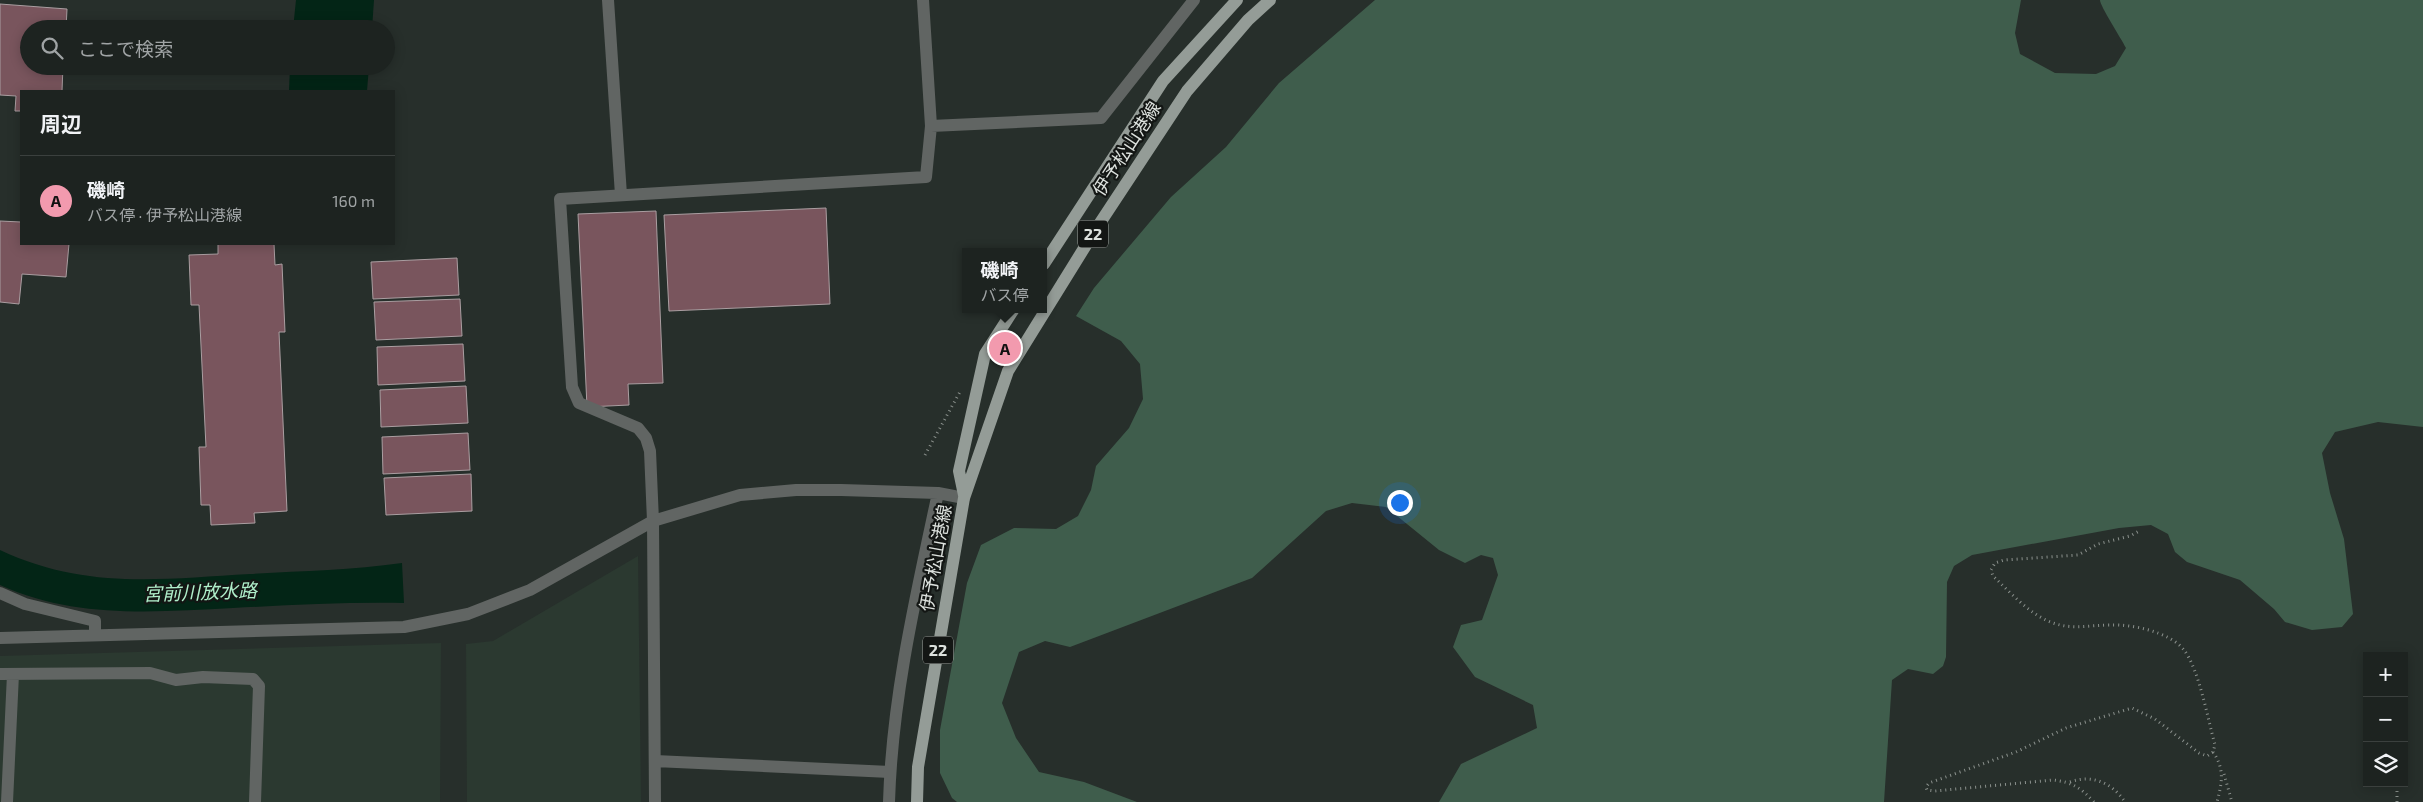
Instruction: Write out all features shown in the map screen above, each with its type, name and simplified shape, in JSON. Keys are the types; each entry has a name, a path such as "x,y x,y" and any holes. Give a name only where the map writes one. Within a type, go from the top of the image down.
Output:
{"main road":[{"name":"伊予松山港線","path":"1047,259 1163,81 1237,0"},
{"name":"伊予松山港線","path":"1047,308 1187,91 1248,20 1270,0"},
{"name":"伊予松山港線","path":"964,498 959,471 985,354 1011,313"},
{"name":"伊予松山港線","path":"917,802 918,767 964,498 1008,371 1044,313"}],"street":[{"path":"608,0 621,195"},
{"path":"655,802 653,521 650,451 646,438 638,428 579,404 572,387 560,199 926,177 931,126 922,0"},
{"path":"931,126 1101,118 1194,0"},
{"path":"0,638 404,627 468,614 530,590 653,521 740,495 796,490 938,493 964,498"},
{"path":"889,802 890,772 907,637 938,493"},
{"path":"0,593 25,604 95,621 95,635"},
{"path":"0,674 150,673 176,680 203,677 253,679 258,686 254,802"},
{"path":"7,802 13,674"},
{"path":"655,761 890,772"}],"path":[{"path":"2094,802 2082,789 2070,782 2053,780 1935,791 1927,790 1926,786 1929,783 2016,752 2066,728 2132,708 2155,719 2199,753 2207,756 2213,752 2215,745 2192,661 2183,649 2166,638 2130,626 2109,624 2071,628 2053,623 2038,616 1993,576 1991,570 1995,563 2004,560 2078,555 2098,544 2130,536 2141,530"},
{"path":"2213,752 2220,762 2232,802"},
{"path":"2217,802 2223,772"},
{"path":"2070,782 2079,779 2104,782 2116,789 2125,802"},
{"path":"2397,787 2397,802"}],"shaded area":[{"path":"1375,0 2021,0 2015,33 2020,54 2055,73 2096,74 2115,66 2126,48 2100,0 2423,0 2423,427 2378,422 2335,432 2322,453 2330,493 2344,539 2353,614 2342,627 2312,630 2285,622 2274,609 2240,580 2187,562 2175,552 2168,534 2151,525 2119,528 1972,555 1954,566 1947,582 1946,657 1943,666 1933,674 1908,669 1892,680 1884,802 1439,802 1461,764 1537,728 1533,705 1475,677 1453,647 1461,625 1482,620 1498,575 1493,558 1481,555 1465,563 1439,550 1386,507 1352,503 1326,511 1252,578 1070,647 1045,641 1019,652 1002,703 1016,738 1039,772 1084,782 1137,802 957,802 952,798 940,773 940,730 967,583 981,545 1014,528 1056,529 1078,516 1091,490 1096,466 1129,428 1143,399 1140,364 1121,341 1076,316 1094,288 1171,197 1226,147 1279,83"},
{"path":"638,556 641,802 467,802 466,644 493,641"},
{"path":"441,643 440,802 0,802 0,656"}],"water":[{"path":"296,0 374,0 373,20 294,20"},
{"path":"290,75 368,75 367,90 289,90"},
{"name":"宮前川放水路","path":"0,550 31,563 62,571 123,579 185,578 326,570 402,563 404,603 318,604 173,611 115,611 86,608 57,604 28,596 0,585"}],"building":[{"path":"0,4 67,9 66,20 20,20 20,75 63,75 62,90 20,90 20,111 15,111 16,96 0,95"},
{"path":"826,208 830,304 669,311 664,215"},
{"path":"656,211 663,383 628,384 629,405 587,407 578,214"},
{"path":"0,221 20,222 20,245 69,245 66,277 22,274 19,304 0,302"},
{"path":"218,245 274,245 275,265 282,264 285,332 279,332 287,511 254,513 255,523 211,525 210,505 201,505 199,447 206,447 199,305 191,305 189,255 218,254"},
{"path":"457,258 459,295 373,299 371,262"},
{"path":"460,299 462,336 376,340 374,302"},
{"path":"463,344 465,381 378,385 377,347"},
{"path":"466,386 468,423 381,427 380,390"},
{"path":"468,433 470,470 383,474 382,437"},
{"path":"471,474 472,511 386,515 384,478"}],"place":[{"name":"磯崎","path":"1005,348"}]}
